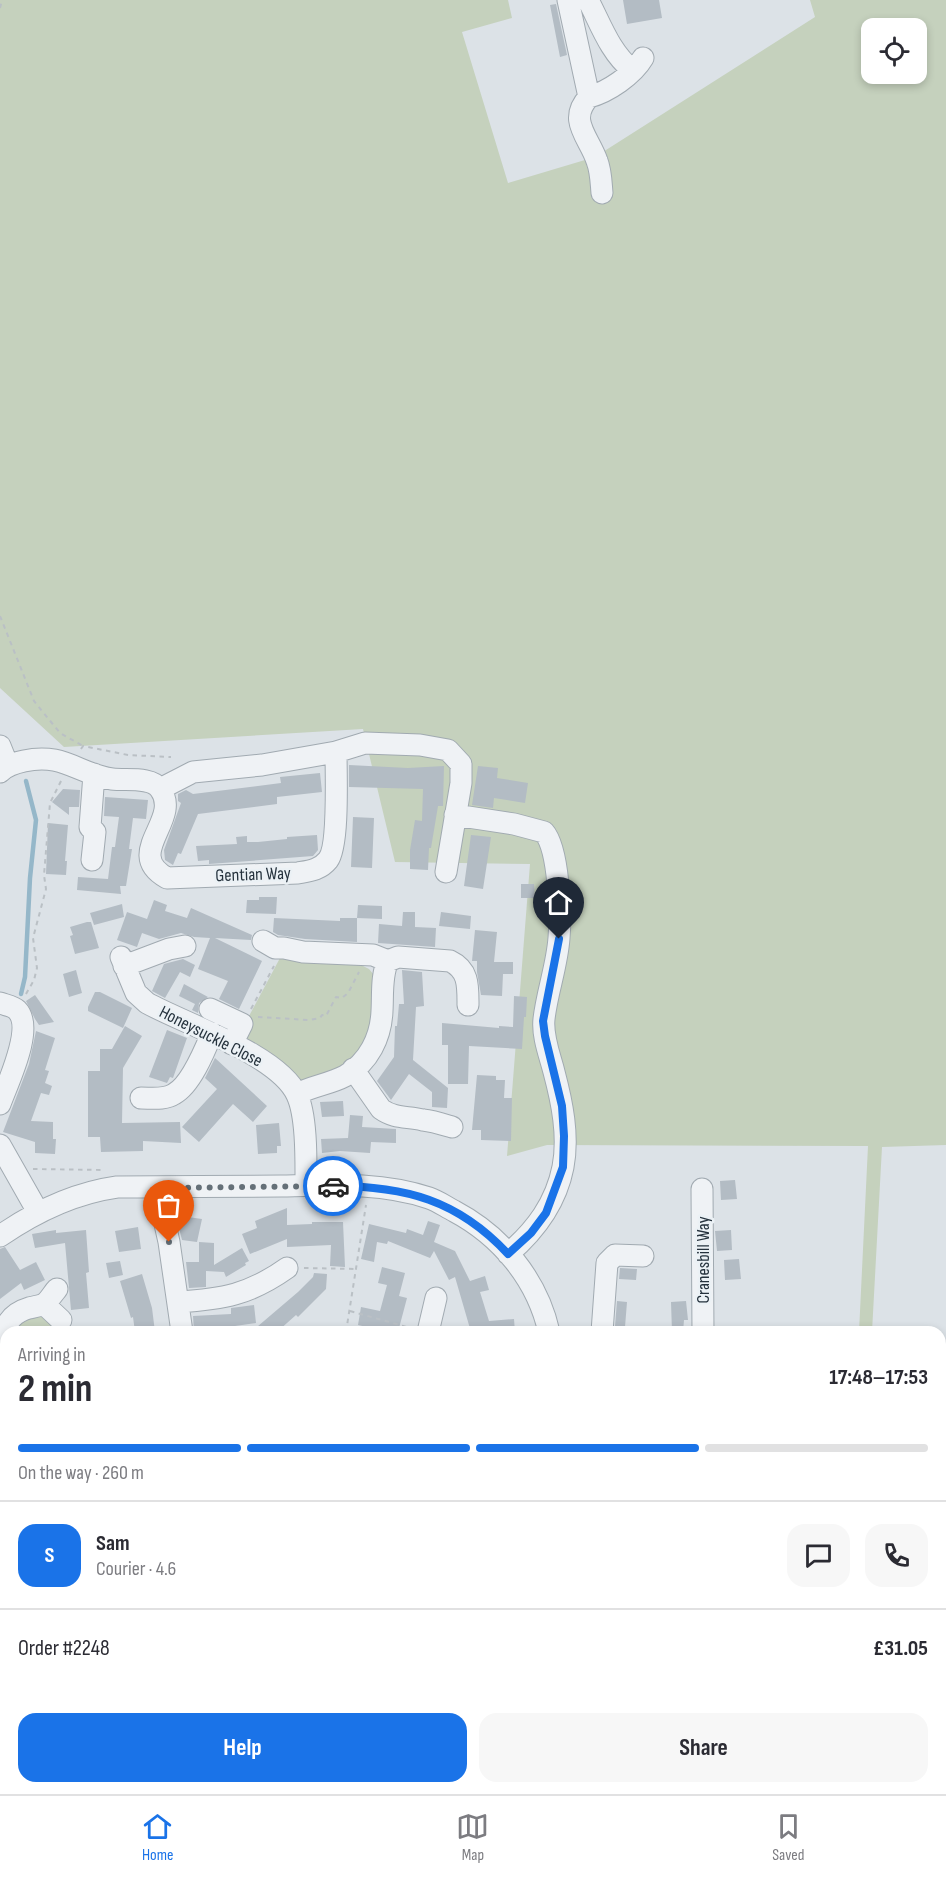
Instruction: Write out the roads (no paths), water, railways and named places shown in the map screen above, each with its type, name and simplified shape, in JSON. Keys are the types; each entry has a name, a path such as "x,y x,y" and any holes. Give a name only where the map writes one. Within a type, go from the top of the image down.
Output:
{"street":[{"path":"567,0 589,98"},
{"path":"588,0 605,37 617,56 638,64 615,85 589,98 581,105 579,116 585,139 597,160 602,193"},
{"path":"3,761 59,759 111,779 149,781 160,789 193,772 262,765 336,752 365,742 420,745 448,750 461,764 461,783 446,872"},
{"name":"Gentian Way","path":"160,789 166,805 165,811 149,853 153,868 167,878 312,871 328,860 332,852 336,807 336,752"},
{"path":"92,860 95,832 90,827 94,774"},
{"path":"455,815 544,832 552,845 555,862 559,939 543,1021 562,1106 565,1151 563,1167 546,1213 531,1233 508,1254"},
{"path":"263,941 275,948 359,959 373,955 388,960 398,957 450,961 458,964 467,980 468,1005"},
{"name":"Honeysuckle Close","path":"186,946 123,961 136,993 147,1003 212,1033 279,1072 292,1086 297,1094 302,1113 306,1185"},
{"path":"297,1094 344,1076 368,1056 377,1040 382,1021 384,973 388,960"},
{"path":"0,1104 22,1041 24,1027 22,1017 8,1006"},
{"path":"210,1009 250,1020 232,1044"},
{"path":"141,1098 164,1098 176,1094 199,1062 212,1033"},
{"path":"353,1069 381,1109 387,1113 452,1127"},
{"path":"0,1145 38,1212"},
{"path":"0,1236 38,1212 95,1190 117,1187 306,1185 392,1189 430,1199 470,1220 492,1235 525,1275 535,1293 547,1326"},
{"path":"157,1188 169,1242 181,1326"},
{"name":"Cranesbill Way","path":"702,1189 703,1326"},
{"path":"602,1326 607,1263 615,1255 643,1256"},
{"path":"178,1302 236,1294 265,1284 287,1268"},
{"path":"6,1326 12,1316 50,1296 61,1320"},
{"path":"423,1326 436,1298"},
{"path":"386,1794 409,1794"}],"waterway":[{"path":"21,994 25,977 30,878 36,820 26,781"}]}
